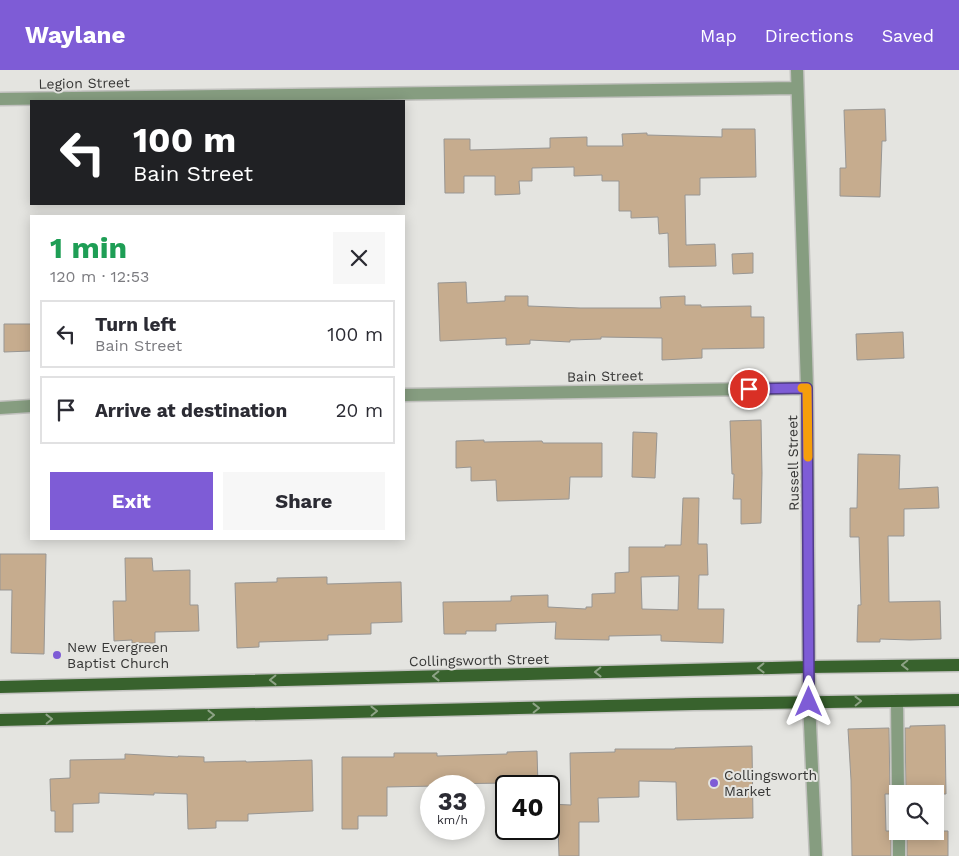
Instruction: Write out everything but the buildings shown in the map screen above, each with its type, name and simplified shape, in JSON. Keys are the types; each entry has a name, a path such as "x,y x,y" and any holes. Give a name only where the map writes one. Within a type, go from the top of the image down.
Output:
{"main road":[{"name":"Collingsworth Street","path":"0,687 959,665"},
{"path":"0,720 959,700"}],"street":[{"name":"Russell Street","path":"797,70 807,388 809,702 816,856"},
{"name":"Legion Street","path":"0,99 798,88"},
{"name":"Bain Street","path":"405,395 807,388"},
{"path":"0,408 30,406"},
{"path":"897,701 898,785"},
{"path":"898,840 899,856"}],"slow traffic":[{"path":"802,388 807,388 808,457"}],"place":[{"name":"New Evergreen Baptist Church","path":"57,655"},
{"name":"Collingsworth Market","path":"714,783"}],"route":[{"path":"749,389 807,388 809,702"}]}
